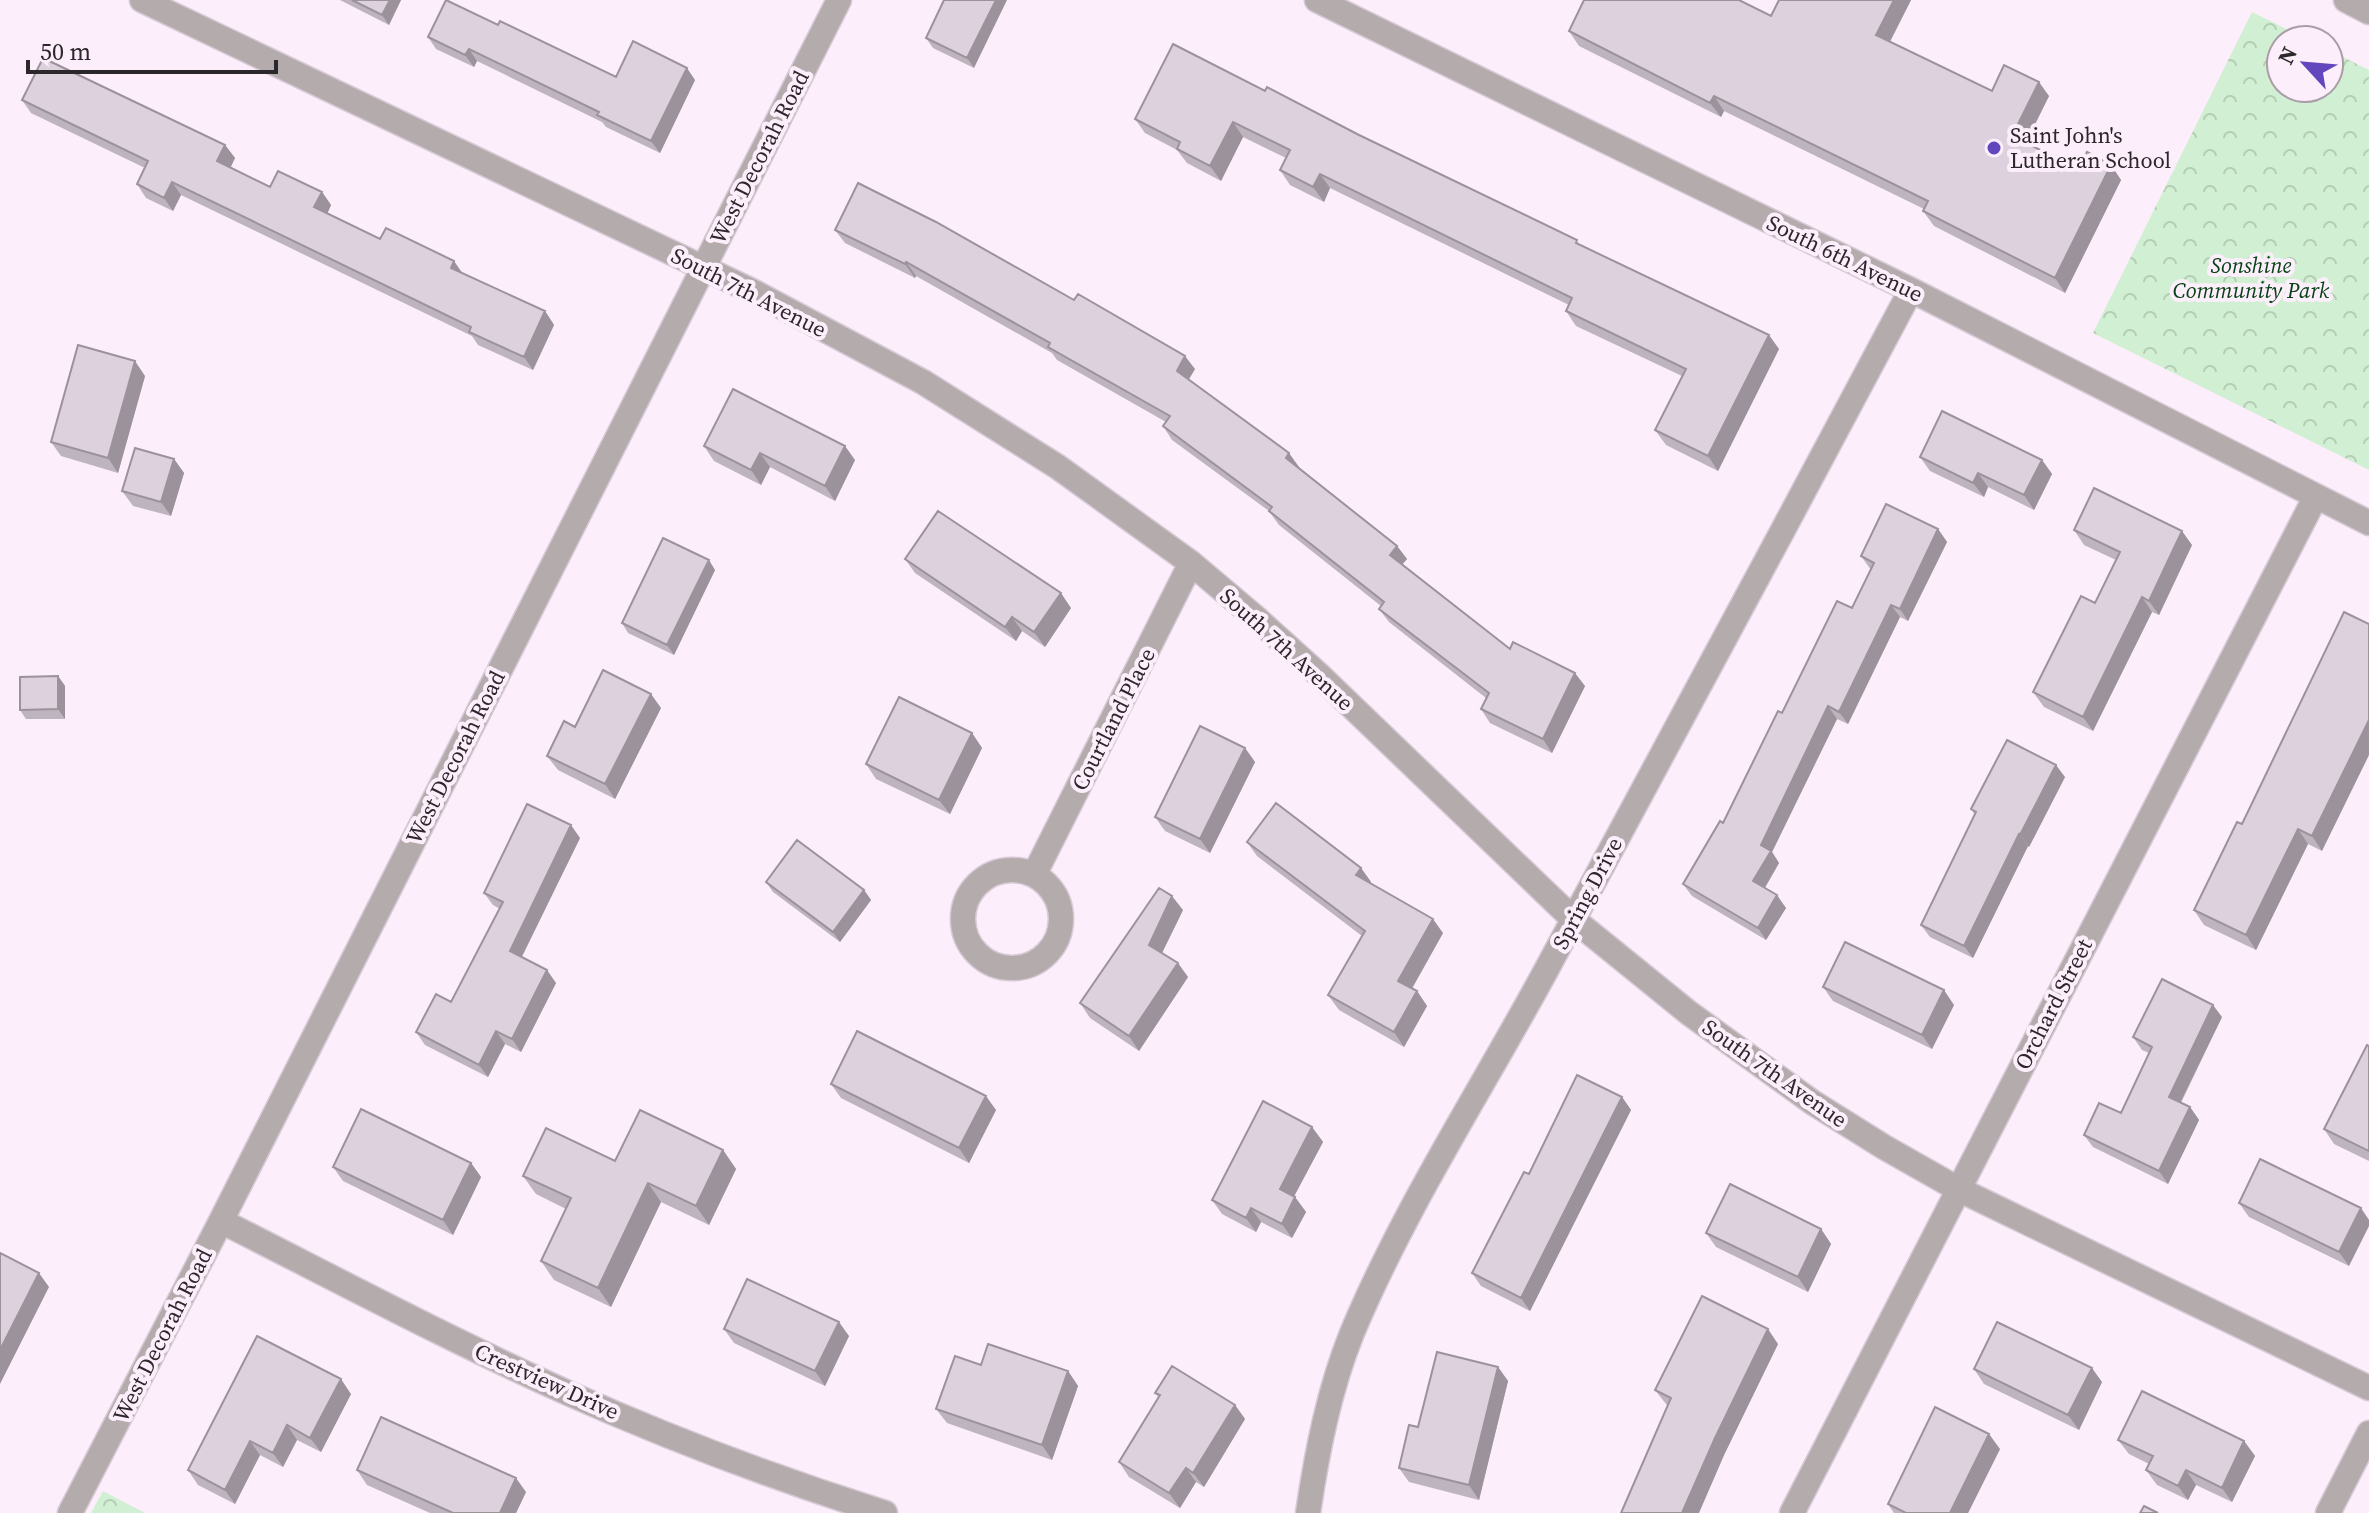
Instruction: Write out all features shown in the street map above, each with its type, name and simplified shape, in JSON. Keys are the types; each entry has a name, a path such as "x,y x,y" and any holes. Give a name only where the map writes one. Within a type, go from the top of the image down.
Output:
{"street":[{"name":"South 7th Avenue","path":"142,0 752,291 923,382 1058,467 1191,563 1319,675 1573,919 1689,1013 1812,1102 1958,1189 2369,1388"},
{"name":"West Decorah Road","path":"70,1513 839,0"},
{"name":"South 6th Avenue","path":"1317,0 1911,290 2369,523"},
{"path":"2346,0 2369,12"},
{"name":"Spring Drive","path":"1308,1513 1316,1459 1331,1395 1351,1335 1390,1251 1573,919 1911,290"},
{"name":"Orchard Street","path":"1792,1513 2316,496"},
{"name":"Courtland Place","path":"1034,875 1191,563"},
{"path":"1015,870 1034,875 1049,887 1059,904 1061,923 1056,942 1044,957 1027,966 1008,969 990,964 975,952 965,935 963,916 968,897 980,882 996,872 1015,870"},
{"name":"Crestview Drive","path":"221,1221 568,1393 699,1448 885,1513"},
{"path":"2328,1513 2369,1433"}],"green space":[{"name":"Sonshine Community Park","path":"2252,12 2276,24 2265,24 2265,104 2345,104 2345,58 2369,70 2369,470 2093,333"},
{"path":"103,1491 145,1513 91,1513"}],"building":[{"path":"352,0 390,0 382,15"},
{"path":"446,0 498,25 500,21 616,77 633,41 687,68 651,141 597,115 599,112 469,49 465,55 428,37"},
{"path":"944,0 996,0 967,58 926,38"},
{"path":"1584,0 1739,0 1771,16 1779,0 1894,0 1876,35 1992,91 2004,65 2039,82 2012,136 2079,169 2087,152 2111,165 2055,278 1923,211 1928,201 1714,96 1710,103 1569,31"},
{"path":"1173,44 1265,91 1267,87 1577,240 1576,243 1769,335 1708,456 1655,430 1686,369 1566,311 1572,298 1320,174 1313,187 1280,170 1290,150 1233,122 1210,166 1177,149 1180,142 1135,119"},
{"path":"43,58 225,145 217,161 270,187 278,171 322,192 314,207 380,239 386,228 454,261 451,268 545,311 524,357 469,332 471,327 172,182 164,198 137,184 148,161 22,100"},
{"path":"858,183 936,222 1074,300 1078,294 1185,356 1177,371 1289,453 1286,458 1397,546 1390,555 1510,649 1513,642 1575,673 1543,739 1481,709 1489,693 1379,609 1384,602 1269,511 1272,507 1163,426 1170,416 1048,347 1050,343 906,262 835,230"},
{"path":"78,345 135,361 108,458 51,442"},
{"path":"733,389 845,446 825,486 760,453 751,470 704,446"},
{"path":"1942,411 2042,460 2024,495 1978,473 1973,483 1920,457"},
{"path":"135,448 174,459 161,502 122,491"},
{"path":"2094,488 2182,531 2149,601 2142,597 2083,717 2033,692 2081,596 2095,603 2120,552 2074,530"},
{"path":"1886,504 1938,529 1900,609 1891,605 1839,712 1828,706 1761,845 1771,851 1753,881 1777,895 1758,928 1683,884 1720,821 1723,823 1837,601 1852,608 1874,563 1861,556"},
{"path":"938,511 1061,593 1034,632 1012,617 1005,627 905,559"},
{"path":"663,538 709,560 667,645 622,623"},
{"path":"2344,612 2369,624 2369,720 2312,836 2298,829 2246,935 2194,910 2237,822 2242,824"},
{"path":"603,670 651,694 605,784 547,756 564,721 575,727"},
{"path":"58,676 58,709 20,710 20,677"},
{"path":"899,697 972,733 939,800 866,764"},
{"path":"1200,726 1245,748 1200,839 1155,817"},
{"path":"2007,740 2056,765 1964,946 1921,925 1976,812 1971,809"},
{"path":"1276,803 1361,868 1356,875 1433,919 1398,981 1417,991 1394,1032 1328,995 1365,931 1247,842"},
{"path":"527,804 571,825 510,951 547,970 512,1039 496,1031 479,1065 416,1032 436,994 451,1002 503,902 484,893"},
{"path":"797,840 864,890 833,932 766,882"},
{"path":"1159,888 1172,896 1149,945 1178,963 1129,1036 1080,1003"},
{"path":"1845,942 1944,990 1922,1035 1823,987"},
{"path":"2162,979 2213,1005 2169,1097 2190,1107 2159,1171 2084,1135 2099,1103 2121,1113 2152,1047 2133,1037"},
{"path":"857,1031 986,1096 959,1148 831,1084"},
{"path":"2369,1046 2369,1151 2324,1129"},
{"path":"1577,1075 1622,1097 1521,1298 1472,1273 1524,1172 1529,1174"},
{"path":"1263,1101 1312,1127 1280,1189 1295,1197 1282,1224 1251,1208 1246,1218 1212,1200"},
{"path":"361,1109 471,1163 443,1220 333,1167"},
{"path":"640,1110 723,1150 696,1206 648,1183 598,1288 541,1261 571,1198 523,1176 546,1128 615,1161"},
{"path":"2260,1159 2361,1208 2339,1252 2239,1203"},
{"path":"1730,1184 1821,1229 1798,1277 1706,1233"},
{"path":"0,1253 39,1273 0,1350"},
{"path":"747,1279 839,1322 815,1371 724,1329"},
{"path":"1702,1296 1768,1329 1682,1513 1621,1513 1671,1398 1655,1390"},
{"path":"1997,1322 2092,1368 2068,1415 1974,1369"},
{"path":"257,1336 341,1379 310,1438 287,1425 273,1453 250,1441 225,1490 188,1470"},
{"path":"988,1344 1068,1371 1042,1445 936,1409 955,1356 981,1365"},
{"path":"1437,1352 1498,1367 1469,1485 1399,1468 1409,1425 1418,1427"},
{"path":"1172,1366 1235,1405 1193,1473 1186,1468 1169,1493 1119,1462 1160,1395 1155,1393"},
{"path":"2142,1391 2244,1441 2222,1488 2186,1470 2178,1486 2146,1470 2153,1456 2118,1440"},
{"path":"1935,1407 1989,1434 1950,1513 1906,1513 1888,1504"},
{"path":"381,1417 516,1478 500,1513 453,1513 357,1470"},
{"path":"2144,1506 2158,1513 2140,1513"}],"place":[{"name":"Saint John's Lutheran School","path":"1994,148"}]}
